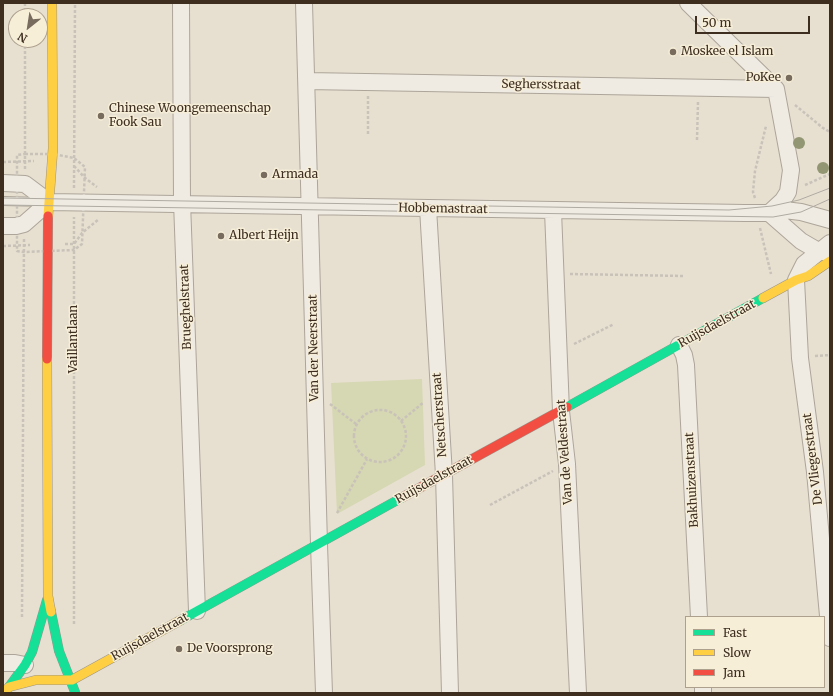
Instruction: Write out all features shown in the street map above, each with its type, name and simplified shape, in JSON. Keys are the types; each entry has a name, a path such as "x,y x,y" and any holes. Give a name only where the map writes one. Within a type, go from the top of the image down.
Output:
{"main road":[{"path":"52,3 53,148 47,238 48,596 59,651 76,693"},
{"name":"Ruijsdaelstraat","path":"72,680 562,411 796,280"},
{"path":"6,690 25,665 32,652 48,596"},
{"path":"6,690 36,680 72,680"}],"street":[{"name":"Brueghelstraat","path":"181,3 182,205 197,611"},
{"name":"Van der Neerstraat","path":"304,3 324,693"},
{"path":"688,3 776,90 791,170 788,192 783,200 763,213 801,241 827,252"},
{"name":"Seghersstraat","path":"307,81 776,90"},
{"path":"3,183 24,184 49,202 24,224 16,226 3,226"},
{"name":"Hobbemastraat","path":"49,202 553,211 763,213 784,210 801,212 830,220"},
{"name":"Netscherstraat","path":"428,208 444,475 450,693"},
{"name":"Van de Veldestraat","path":"553,211 562,411 567,464 578,693"},
{"path":"796,280 804,264 827,252"},
{"name":"De Vliegerstraat","path":"796,280 800,358 815,472 830,638"},
{"name":"Bakhuizenstraat","path":"679,345 684,355 686,365 699,616"},
{"path":"3,663 25,665"}],"lane":[{"path":"3,201 49,202"}],"path":[{"name":"Vaillantlaan","path":"74,627 75,3"},
{"path":"24,184 25,48"},
{"path":"368,134 369,83"},
{"path":"697,140 698,97 708,97 709,88"},
{"path":"776,90 830,132"},
{"path":"766,297 772,278 763,213 754,192 755,171 768,119"},
{"path":"74,166 85,178 117,204 82,233 74,244"},
{"path":"788,192 830,174"},
{"path":"22,618 24,224"},
{"path":"556,274 685,276"},
{"path":"559,351 614,324"},
{"path":"401,422 439,390"},
{"path":"315,392 356,424"},
{"path":"384,410 391,413 401,422 406,431 406,439 401,452 395,458 382,463 367,459 362,456 354,444 353,437 356,424 361,417 368,412 384,410"},
{"path":"334,518 367,459"},
{"path":"490,505 567,464"}],"green space":[{"path":"422,379 425,465 337,514 331,383"}],"tram line":[{"path":"3,198 729,210 772,206 799,200 830,188"},
{"path":"3,205 773,217 801,212 830,199"}],"traffic: fast":[{"path":"567,407 763,298"},
{"path":"181,620 403,497"},
{"path":"9,687 25,665 32,652 47,600"},
{"path":"51,612 59,651 75,692"}],"traffic: slow":[{"path":"48,216 53,148 52,3"},
{"path":"763,298 796,280 808,276 830,261"},
{"path":"47,359 48,596 51,612"},
{"path":"3,693 9,687 36,680 72,680 181,620"}],"traffic: jam":[{"path":"47,359 48,216"},
{"path":"403,497 567,407"}],"place":[{"name":"Moskee el Islam","path":"673,52"},
{"name":"PoKee","path":"789,78"},
{"name":"Chinese Woongemeenschap Fook Sau","path":"101,116"},
{"name":"Armada","path":"264,175"},
{"name":"Albert Heijn","path":"221,236"},
{"name":"De Voorsprong","path":"179,649"}]}
